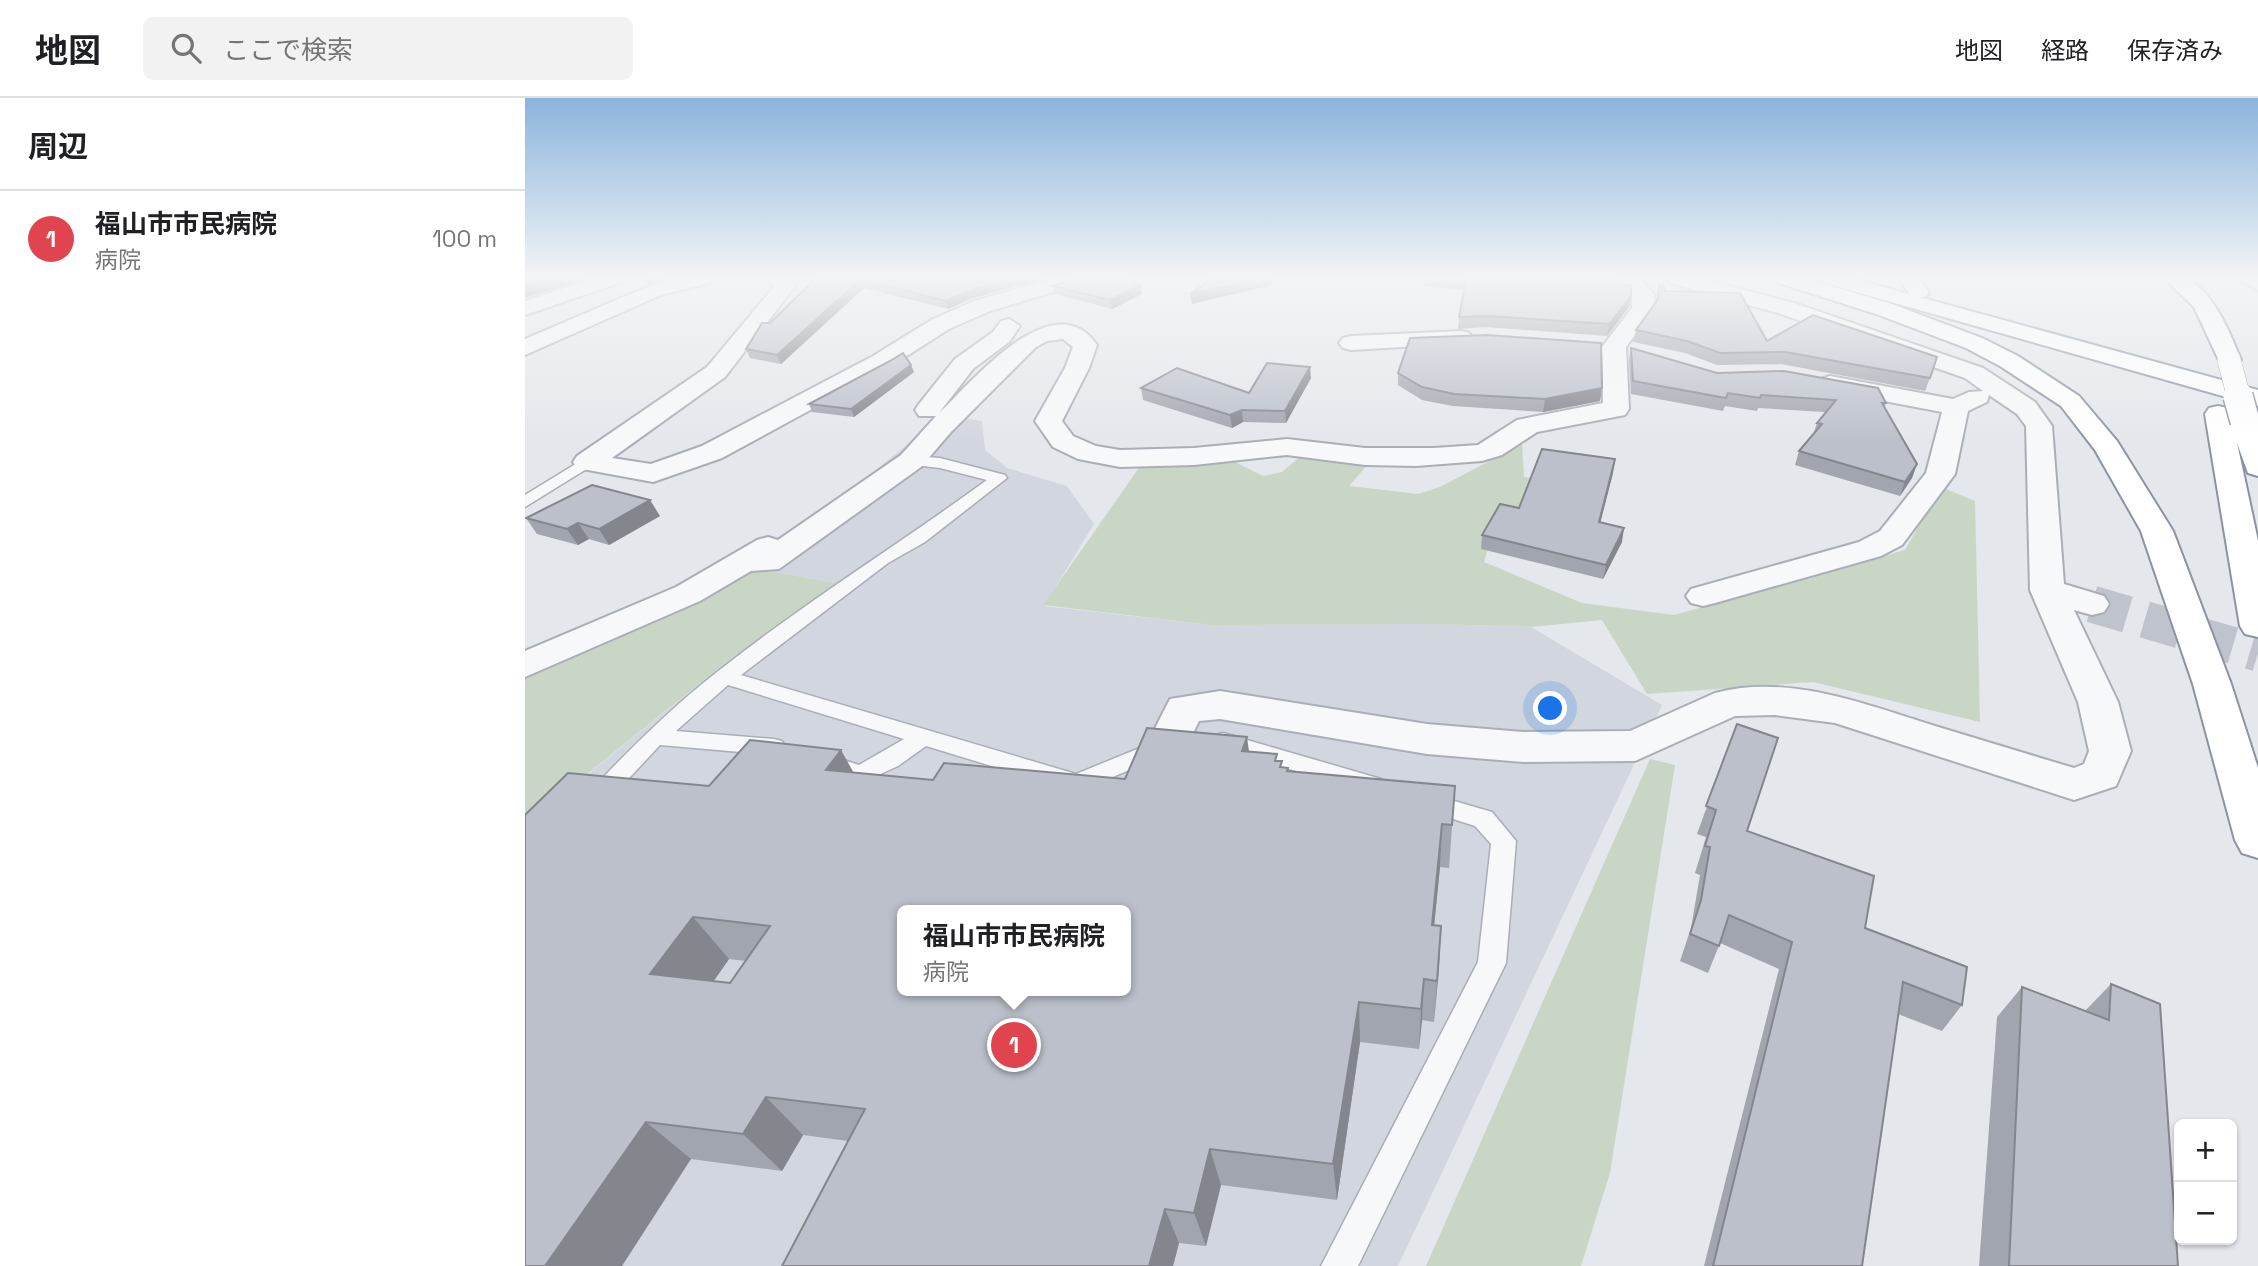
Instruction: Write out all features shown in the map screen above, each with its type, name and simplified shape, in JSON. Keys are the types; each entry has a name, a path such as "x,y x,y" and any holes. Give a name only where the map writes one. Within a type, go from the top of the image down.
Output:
{"highway":[{"path":"1949,334 2009,361 2070,401 2107,447 2157,531 2212,684 2258,840"},
{"path":"2000,334 2240,411"},
{"path":"2077,334 2258,386"},
{"path":"2196,334 2201,348 2240,411 2258,626"},
{"path":"2218,334 2229,360 2240,411 2258,467"}],"street":[{"path":"525,348 558,334"},
{"path":"587,462 716,372 747,334"},
{"path":"587,462 653,473 712,452 882,361 926,334"},
{"path":"525,665 688,594 748,561 839,493 905,433 940,397 964,365 1002,334"},
{"path":"748,561 767,562 911,461 941,426 1018,351 1042,335 1055,334"},
{"path":"1070,334 1085,345 1077,368 1048,421 1053,435 1069,446 1092,453 1163,461 1290,447 1352,456 1487,452 1505,438 1549,419 1616,409 1614,347 1624,334"},
{"path":"1188,742 1184,709 1220,705 1427,739 1523,747 1635,746 1729,703 1775,702 1838,710 2074,784 2101,775 2110,751 2098,702 2047,590 2039,426 2026,408 1974,373 1861,334"},
{"path":"1352,343 1486,337"},
{"path":"1586,344 1614,347 1641,355"},
{"path":"1808,379 1955,407 1969,398 2004,392"},
{"path":"1703,597 1870,549 1891,538 1940,474 1955,407"},
{"path":"2047,590 2092,604"}],"lane":[{"path":"581,814 655,737 724,677 882,559 919,538 999,478 940,463 911,461"},
{"path":"525,502 587,462"},
{"path":"724,677 1077,783 1188,742 1215,740 1254,748 1483,819 1504,841 1492,963 1339,1266"},
{"path":"655,737 782,748 861,774 890,760 923,737"}],"shaded area":[{"path":"943,415 982,421 985,450 1007,468 1067,486 1094,524 1044,606 1211,625 1434,624 1531,627 1662,705 1398,1266 525,1266 534,818 726,662 835,583 756,569"}],"green space":[{"path":"1522,444 1524,477 1575,482 1571,510 1496,519 1484,562 1582,603 1674,615 1905,550 1941,487 1975,501 1980,722 1813,682 1647,694 1602,620 1531,627 1434,624 1211,625 1043,605 1141,465 1235,462 1263,476 1282,472 1301,456 1370,462 1349,486 1418,494 1440,487"},
{"path":"756,569 836,583 726,662 525,824 525,675"},
{"path":"1650,759 1675,765 1610,1173 1581,1266 1426,1266"}],"building":[{"path":"756,334 801,334 777,355 746,349"},
{"path":"1652,334 1763,334 1767,341 1780,334 1868,334 1937,357 1930,378 1785,352 1720,353 1687,341"},
{"path":"1487,335 1601,343 1602,388 1545,399 1454,394 1422,387 1398,373 1410,338"},
{"path":"1631,348 1717,373 1784,371 1878,388 1886,403 1882,403 1917,464 1905,482 1799,451 1822,424 1817,423 1836,400 1761,395 1760,398 1728,393 1726,398 1633,381"},
{"path":"903,353 911,365 851,409 809,404 890,361"},
{"path":"1267,363 1310,367 1285,411 1242,410 1230,415 1141,388 1177,368 1249,393"},
{"path":"1542,449 1615,459 1599,522 1624,528 1606,565 1482,535 1500,504 1519,508"},
{"path":"592,485 650,500 599,529 578,523 567,529 526,518"},
{"path":"1737,724 1778,738 1747,831 1874,876 1865,928 1967,967 1962,1005 1903,982 1862,1266 1713,1266 1792,942 1729,915 1719,946 1690,934 1701,900 1710,847 1705,846 1716,810 1706,806"},
{"path":"1147,728 1247,737 1242,751 1277,754 1275,761 1282,761 1280,767 1288,768 1287,771 1455,786 1452,825 1442,824 1432,925 1441,926 1437,981 1424,979 1421,1009 1359,1002 1333,1164 1210,1149 1194,1213 1165,1209 1149,1266 782,1266 865,1109 766,1097 743,1134 646,1122 545,1266 525,1266 525,815 568,773 709,786 750,740 841,750 826,770 933,780 944,763 1125,779","holes":["693,917 770,926 730,983 650,974"]},
{"path":"2111,984 2160,1004 2174,1208 2174,1245 2177,1245 2178,1266 2009,1266 2022,987 2109,1020"}],"tunnel":[{"path":"2092,604 2258,653"}],"place":[{"name":"福山市市民病院","path":"1014,1045"}]}
